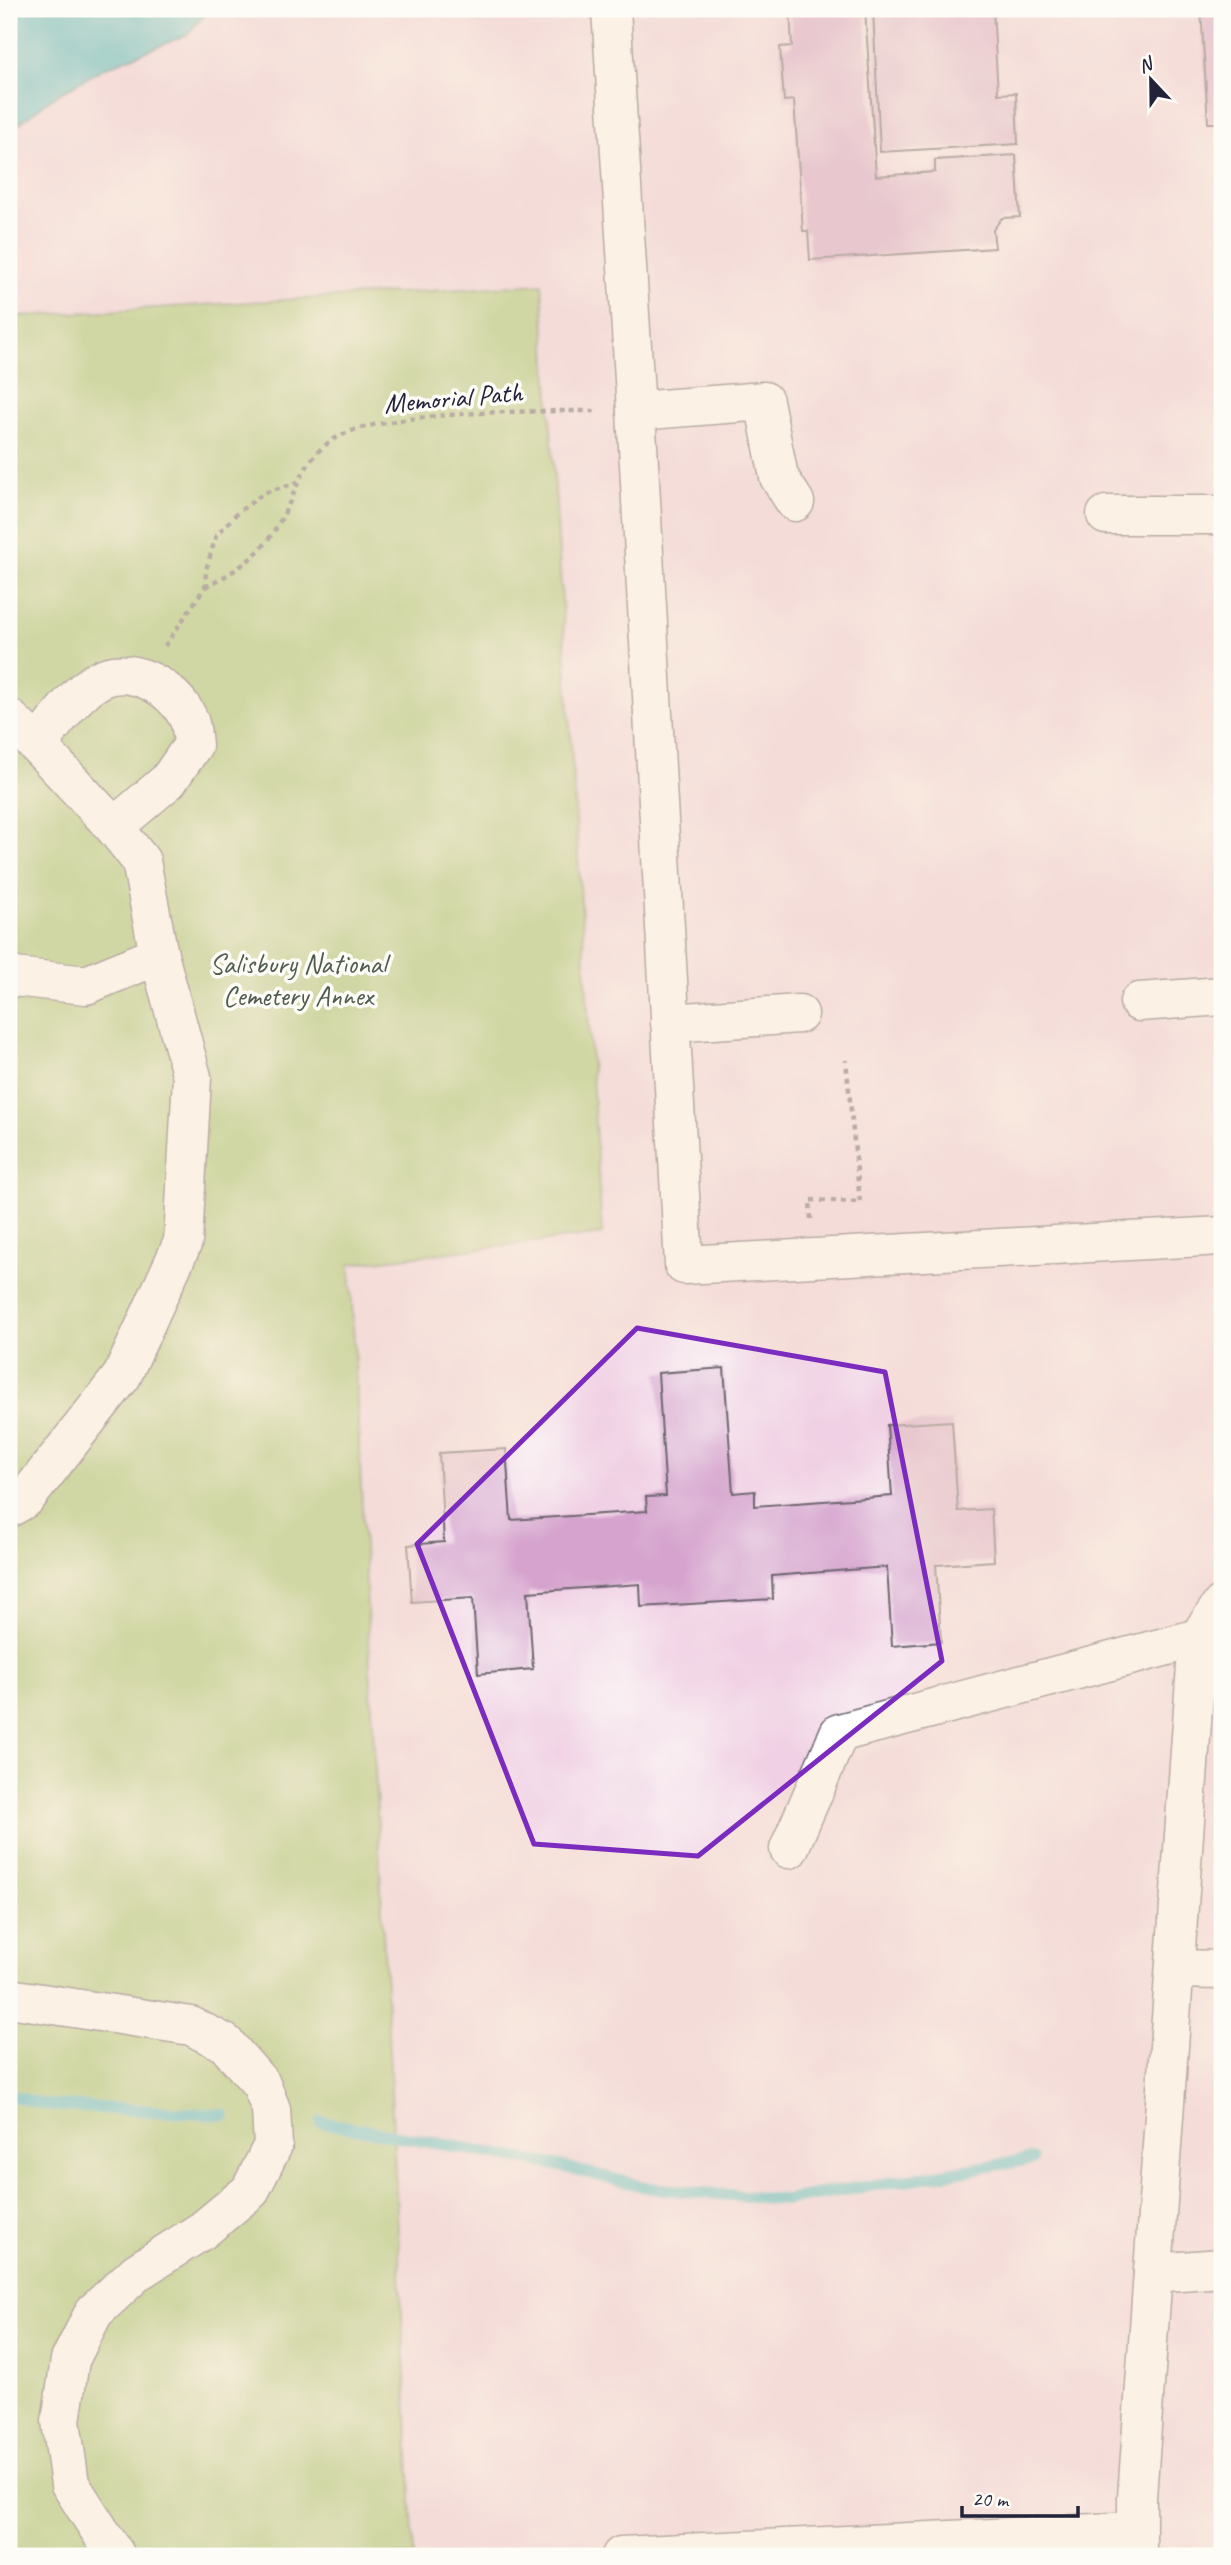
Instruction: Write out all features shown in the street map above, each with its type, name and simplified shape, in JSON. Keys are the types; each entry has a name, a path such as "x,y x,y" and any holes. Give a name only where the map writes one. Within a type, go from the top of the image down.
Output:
{"street":[{"path":"611,9 684,1265 1222,1236"},
{"path":"636,411 764,401 779,477 795,502"},
{"path":"1106,515 1222,515"},
{"path":"37,745 76,699 97,681 121,673 149,681 174,698 189,719 193,745 168,781 114,827"},
{"path":"9,718 114,827 141,861 159,955 192,1077 183,1242 122,1376 26,1498 9,1508"},
{"path":"9,974 14,977 86,985 159,955"},
{"path":"1139,1002 1222,996"},
{"path":"670,1023 799,1014"},
{"path":"621,2556 1136,2544 1198,1638 1222,1604"},
{"path":"789,1849 839,1733 1198,1638"},
{"path":"1175,1969 1222,1970"},
{"path":"9,1998 191,2026 225,2043 261,2084 271,2109 273,2145 250,2191 203,2230 136,2272 94,2312 70,2360 61,2421 70,2484 116,2556"},
{"path":"1153,2273 1222,2268"}],"path":[{"name":"Memorial Path","path":"149,681 165,647 205,587 235,572 256,555 283,519 311,458 334,438 365,426 458,415 636,411"},
{"name":"Memorial Path","path":"205,587 205,570 216,536 237,513 264,493 298,482"},
{"path":"812,1258 810,1200 860,1202 846,1060"}],"highlighted area":[{"path":"637,1328 885,1372 942,1661 698,1856 534,1844 417,1544"}],"shaded area":[{"path":"9,9 1222,9 1222,2556 9,2556"}],"green space":[{"name":"Salisbury National Cemetery Annex","path":"542,284 602,1234 350,1264 414,2556 9,2556 9,317"}],"water":[{"path":"9,9 209,9 187,35 104,68 50,99 9,132"}],"building":[{"path":"790,9 865,9 876,176 935,172 935,160 1016,155 1020,217 1002,218 993,230 995,248 810,260 808,231 803,231 794,100 784,101 780,47 792,46"},
{"path":"873,9 993,9 998,94 1016,93 1018,144 880,152"},
{"path":"1201,9 1222,9 1222,123 1208,123"},
{"path":"724,1368 733,1493 755,1491 755,1506 892,1496 887,1425 952,1421 958,1511 991,1509 994,1561 936,1565 941,1642 892,1646 887,1567 772,1576 773,1599 641,1607 640,1584 528,1592 533,1669 478,1674 473,1598 412,1602 408,1545 444,1542 439,1453 506,1449 511,1520 647,1511 646,1497 666,1496 658,1373"}],"waterway":[{"path":"9,2095 46,2105 224,2115"},
{"path":"321,2122 556,2165 650,2188 785,2200 1032,2159"}]}
